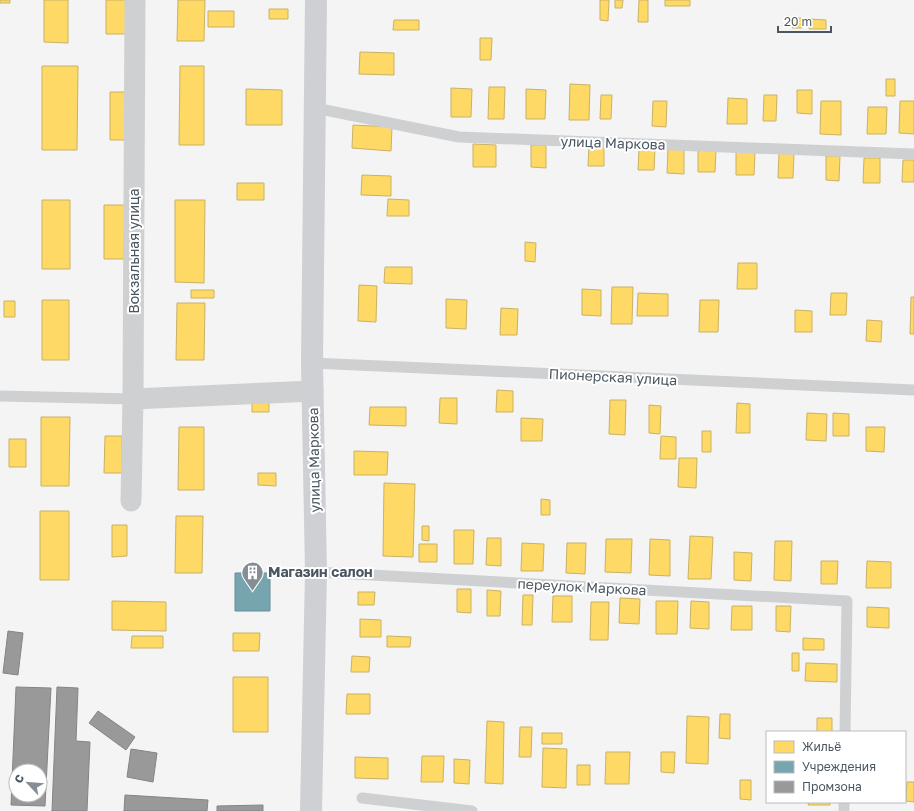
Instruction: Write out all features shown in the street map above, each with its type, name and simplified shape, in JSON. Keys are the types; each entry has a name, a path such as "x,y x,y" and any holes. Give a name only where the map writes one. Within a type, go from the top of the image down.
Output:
{"main road":[{"name":"улица Маркова","path":"311,811 316,572 312,364 316,0"}],"street":[{"name":"Вокзальная улица","path":"131,501 135,0"},
{"path":"133,399 313,391"}],"lane":[{"name":"улица Маркова","path":"315,108 459,137 914,154"},
{"name":"Пионерская улица","path":"312,364 914,390"},
{"path":"0,396 133,399"},
{"name":"переулок Маркова","path":"316,572 847,601 845,731"},
{"path":"362,798 472,811"}],"building: Жильё":[{"path":"0,0 10,0 10,3 0,3"},
{"path":"44,0 68,0 68,43 44,42"},
{"path":"106,0 127,0 127,34 106,34"},
{"path":"178,0 205,0 204,41 177,41"},
{"path":"600,0 609,0 608,21 600,20"},
{"path":"615,0 623,0 622,8 615,8"},
{"path":"639,0 648,0 648,22 638,22"},
{"path":"665,0 690,0 690,6 665,6"},
{"path":"269,9 288,9 288,19 269,19"},
{"path":"208,11 234,11 234,27 208,27"},
{"path":"792,18 802,18 802,28 792,28"},
{"path":"810,19 826,20 826,29 809,29"},
{"path":"394,20 419,20 419,30 393,30"},
{"path":"480,38 492,38 491,60 480,60"},
{"path":"360,52 394,53 394,75 359,74"},
{"path":"42,66 78,66 77,150 42,150"},
{"path":"180,66 204,66 204,145 179,145"},
{"path":"886,79 895,79 895,96 886,96"},
{"path":"570,84 590,85 589,120 569,120"},
{"path":"489,87 505,87 504,119 488,119"},
{"path":"451,88 472,89 471,117 451,117"},
{"path":"246,89 282,90 282,125 246,125"},
{"path":"526,89 546,90 545,119 526,119"},
{"path":"797,90 812,90 812,114 797,113"},
{"path":"110,92 128,92 128,140 110,140"},
{"path":"601,95 612,95 611,119 600,119"},
{"path":"764,95 777,95 776,121 763,121"},
{"path":"728,98 747,99 747,124 727,124"},
{"path":"653,101 667,101 666,127 652,126"},
{"path":"821,101 841,101 841,135 820,134"},
{"path":"900,101 914,101 914,134 899,133"},
{"path":"868,107 887,107 886,134 867,134"},
{"path":"353,125 392,127 391,151 352,148"},
{"path":"473,144 496,145 496,167 473,167"},
{"path":"531,145 546,145 546,168 531,167"},
{"path":"589,145 604,145 604,166 588,166"},
{"path":"639,149 655,149 654,170 638,170"},
{"path":"668,149 684,149 684,174 667,173"},
{"path":"698,149 716,150 715,172 698,172"},
{"path":"736,152 755,152 754,175 736,175"},
{"path":"779,153 794,153 793,178 778,178"},
{"path":"826,156 840,156 839,181 826,180"},
{"path":"864,158 880,158 880,183 863,183"},
{"path":"903,160 914,160 914,182 902,182"},
{"path":"362,175 391,176 391,196 361,195"},
{"path":"237,183 264,183 264,200 237,200"},
{"path":"388,199 409,200 409,216 387,216"},
{"path":"42,200 70,200 70,269 42,269"},
{"path":"175,200 205,200 204,283 175,282"},
{"path":"104,205 125,205 124,259 104,259"},
{"path":"525,242 536,243 535,262 525,261"},
{"path":"738,263 757,263 757,289 737,289"},
{"path":"385,267 412,267 412,284 384,283"},
{"path":"359,285 377,286 376,322 358,321"},
{"path":"612,287 633,287 632,324 611,324"},
{"path":"582,289 601,290 601,316 582,315"},
{"path":"191,290 214,290 214,298 191,298"},
{"path":"638,293 668,294 668,316 637,316"},
{"path":"831,293 847,293 846,315 830,315"},
{"path":"911,297 914,297 914,334 910,334"},
{"path":"446,299 467,300 466,329 446,328"},
{"path":"42,300 69,300 69,360 42,360"},
{"path":"700,300 719,300 718,332 699,332"},
{"path":"4,301 15,301 15,317 4,317"},
{"path":"177,303 205,303 204,360 176,360"},
{"path":"501,308 518,309 517,335 500,335"},
{"path":"795,310 812,311 812,332 795,332"},
{"path":"867,320 882,321 881,342 866,341"},
{"path":"497,390 513,391 513,412 496,412"},
{"path":"440,398 457,398 457,424 439,423"},
{"path":"610,400 626,400 625,435 609,434"},
{"path":"252,401 269,401 269,412 252,412"},
{"path":"737,403 750,404 750,433 736,433"},
{"path":"649,405 661,406 660,434 649,433"},
{"path":"370,407 406,407 406,426 369,425"},
{"path":"807,413 827,414 826,441 806,440"},
{"path":"833,413 849,414 849,436 833,436"},
{"path":"41,417 70,417 69,486 41,486"},
{"path":"521,418 543,419 542,441 521,441"},
{"path":"179,427 204,427 204,490 178,490"},
{"path":"866,427 885,427 884,452 866,451"},
{"path":"702,431 711,431 711,452 702,452"},
{"path":"105,436 122,436 122,473 104,473"},
{"path":"661,436 676,437 676,459 660,459"},
{"path":"9,439 26,439 26,467 9,467"},
{"path":"354,451 388,452 387,475 354,475"},
{"path":"679,458 697,458 696,488 678,487"},
{"path":"258,473 276,473 276,486 258,485"},
{"path":"384,483 415,484 413,557 383,556"},
{"path":"541,499 550,500 550,515 541,515"},
{"path":"40,511 69,511 69,580 40,580"},
{"path":"176,516 203,516 202,573 175,573"},
{"path":"112,525 127,525 127,556 112,557"},
{"path":"422,526 429,526 429,541 422,540"},
{"path":"454,530 474,530 473,564 454,564"},
{"path":"690,536 713,537 711,579 688,579"},
{"path":"487,538 501,538 501,566 486,565"},
{"path":"606,539 632,539 631,573 605,572"},
{"path":"650,539 670,540 670,576 649,575"},
{"path":"775,541 792,541 791,581 774,580"},
{"path":"522,543 544,544 543,571 521,571"},
{"path":"567,543 586,543 585,574 566,573"},
{"path":"419,544 437,544 437,562 419,562"},
{"path":"734,552 752,553 751,581 734,580"},
{"path":"821,561 838,561 837,584 821,584"},
{"path":"867,561 891,562 891,588 866,588"},
{"path":"457,589 471,589 471,613 457,612"},
{"path":"487,590 501,591 500,616 487,616"},
{"path":"358,592 375,592 374,605 358,605"},
{"path":"523,595 533,595 532,625 522,625"},
{"path":"553,596 572,596 572,622 552,622"},
{"path":"620,598 640,599 639,624 619,623"},
{"path":"112,601 166,602 166,631 112,630"},
{"path":"656,601 678,601 677,634 656,634"},
{"path":"691,601 709,602 709,629 690,628"},
{"path":"591,602 609,602 608,640 590,640"},
{"path":"732,606 752,606 752,630 731,630"},
{"path":"776,606 791,606 790,632 776,631"},
{"path":"867,607 889,608 889,628 867,627"},
{"path":"360,619 381,620 381,637 360,637"},
{"path":"233,633 260,633 259,651 233,651"},
{"path":"132,636 163,636 163,648 131,648"},
{"path":"387,636 411,637 410,647 387,647"},
{"path":"803,638 824,639 824,650 803,650"},
{"path":"792,653 799,653 799,671 792,671"},
{"path":"352,656 370,657 369,672 351,672"},
{"path":"806,663 837,664 837,682 805,681"},
{"path":"233,677 268,677 268,732 233,732"},
{"path":"347,694 370,694 370,714 346,714"},
{"path":"720,714 730,714 730,739 719,738"},
{"path":"687,716 709,717 708,764 686,763"},
{"path":"817,718 832,718 832,731 817,731"},
{"path":"487,721 504,722 503,784 485,783"},
{"path":"520,727 532,727 531,757 519,757"},
{"path":"542,733 562,733 562,744 542,744"},
{"path":"543,748 567,749 566,788 542,787"},
{"path":"606,752 630,752 629,784 605,784"},
{"path":"661,752 675,752 674,773 661,772"},
{"path":"422,756 444,756 443,782 421,782"},
{"path":"355,757 388,758 388,779 355,778"},
{"path":"454,759 470,760 469,784 454,783"},
{"path":"577,765 590,765 590,785 577,785"},
{"path":"740,780 751,780 751,800 740,799"},
{"path":"907,782 914,782 914,802 906,801"},
{"path":"809,803 830,803 830,805 808,805"}],"building: Учреждения":[{"name":"Магазин салон","path":"235,573 270,573 270,611 235,611"}],"building: Промзона":[{"path":"8,631 23,633 18,675 3,673"},
{"path":"16,687 51,688 47,763 13,763"},
{"path":"57,687 78,688 76,741 90,742 87,811 52,811"},
{"path":"98,711 135,737 126,750 89,723"},
{"path":"131,749 157,753 153,782 127,777"},
{"path":"125,795 208,800 207,811 124,811"},
{"path":"11,803 45,803 45,806 11,805"},
{"path":"263,805 263,811 217,811 217,806"}],"place":[{"name":"Магазин салон","path":"252,592"}]}
